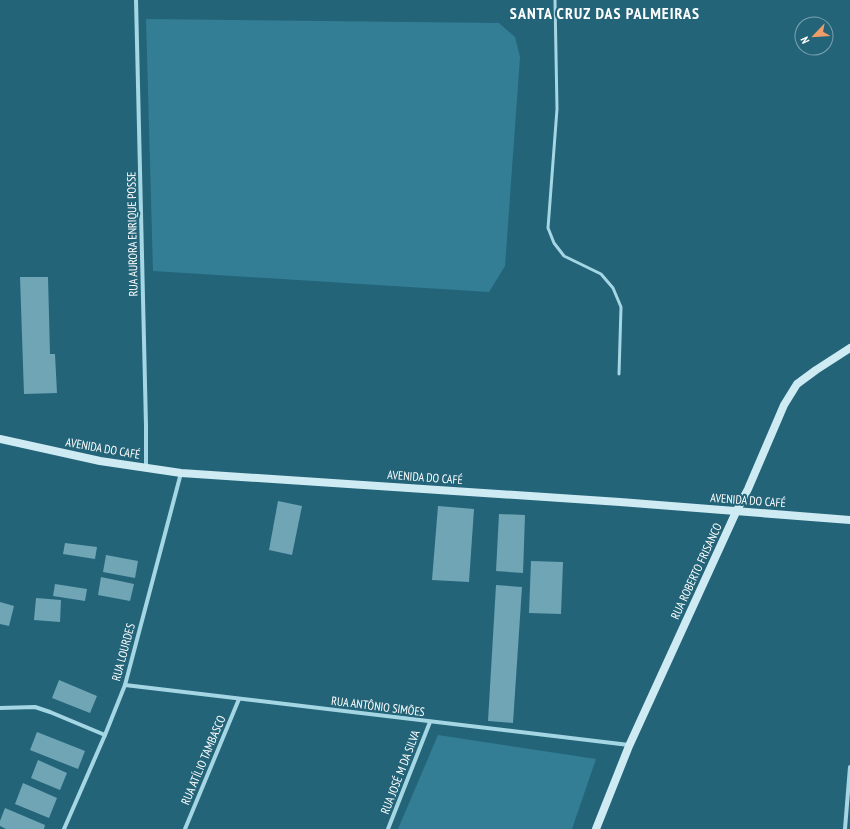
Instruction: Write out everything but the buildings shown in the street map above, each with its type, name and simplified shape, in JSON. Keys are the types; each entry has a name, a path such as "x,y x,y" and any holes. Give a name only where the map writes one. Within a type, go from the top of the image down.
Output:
{"street":[{"name":"RUA AURORA ENRIQUE POSSE","path":"136,0 146,411 146,468"},
{"name":"RUA ROBERTO FRISANCO","path":"596,829 630,746 736,512 748,489 784,405 797,384 850,348"},
{"name":"AVENIDA DO CAFÉ","path":"0,439 100,461 181,473 612,501 850,520"},
{"name":"RUA LOURDES","path":"64,829 125,685 181,473"},
{"name":"RUA ANTÔNIO SIMÕES","path":"125,685 630,746"},
{"name":"RUA ATÍLIO TAMBASCO","path":"185,829 239,699"},
{"path":"0,708 35,707 105,735"},
{"name":"RUA JOSÉ M DA SILVA","path":"388,829 430,722"},
{"path":"845,829 850,766"}],"lane":[{"path":"555,0 557,109 548,228 554,243 564,256 601,274 613,288 621,307 619,374"}],"shaded area":[{"path":"146,19 499,23 515,37 520,57 505,266 489,292 153,271"},
{"path":"438,735 596,759 572,829 398,829"}],"district":[{"name":"SANTA CRUZ DAS PALMEIRAS","path":"605,13"}]}
